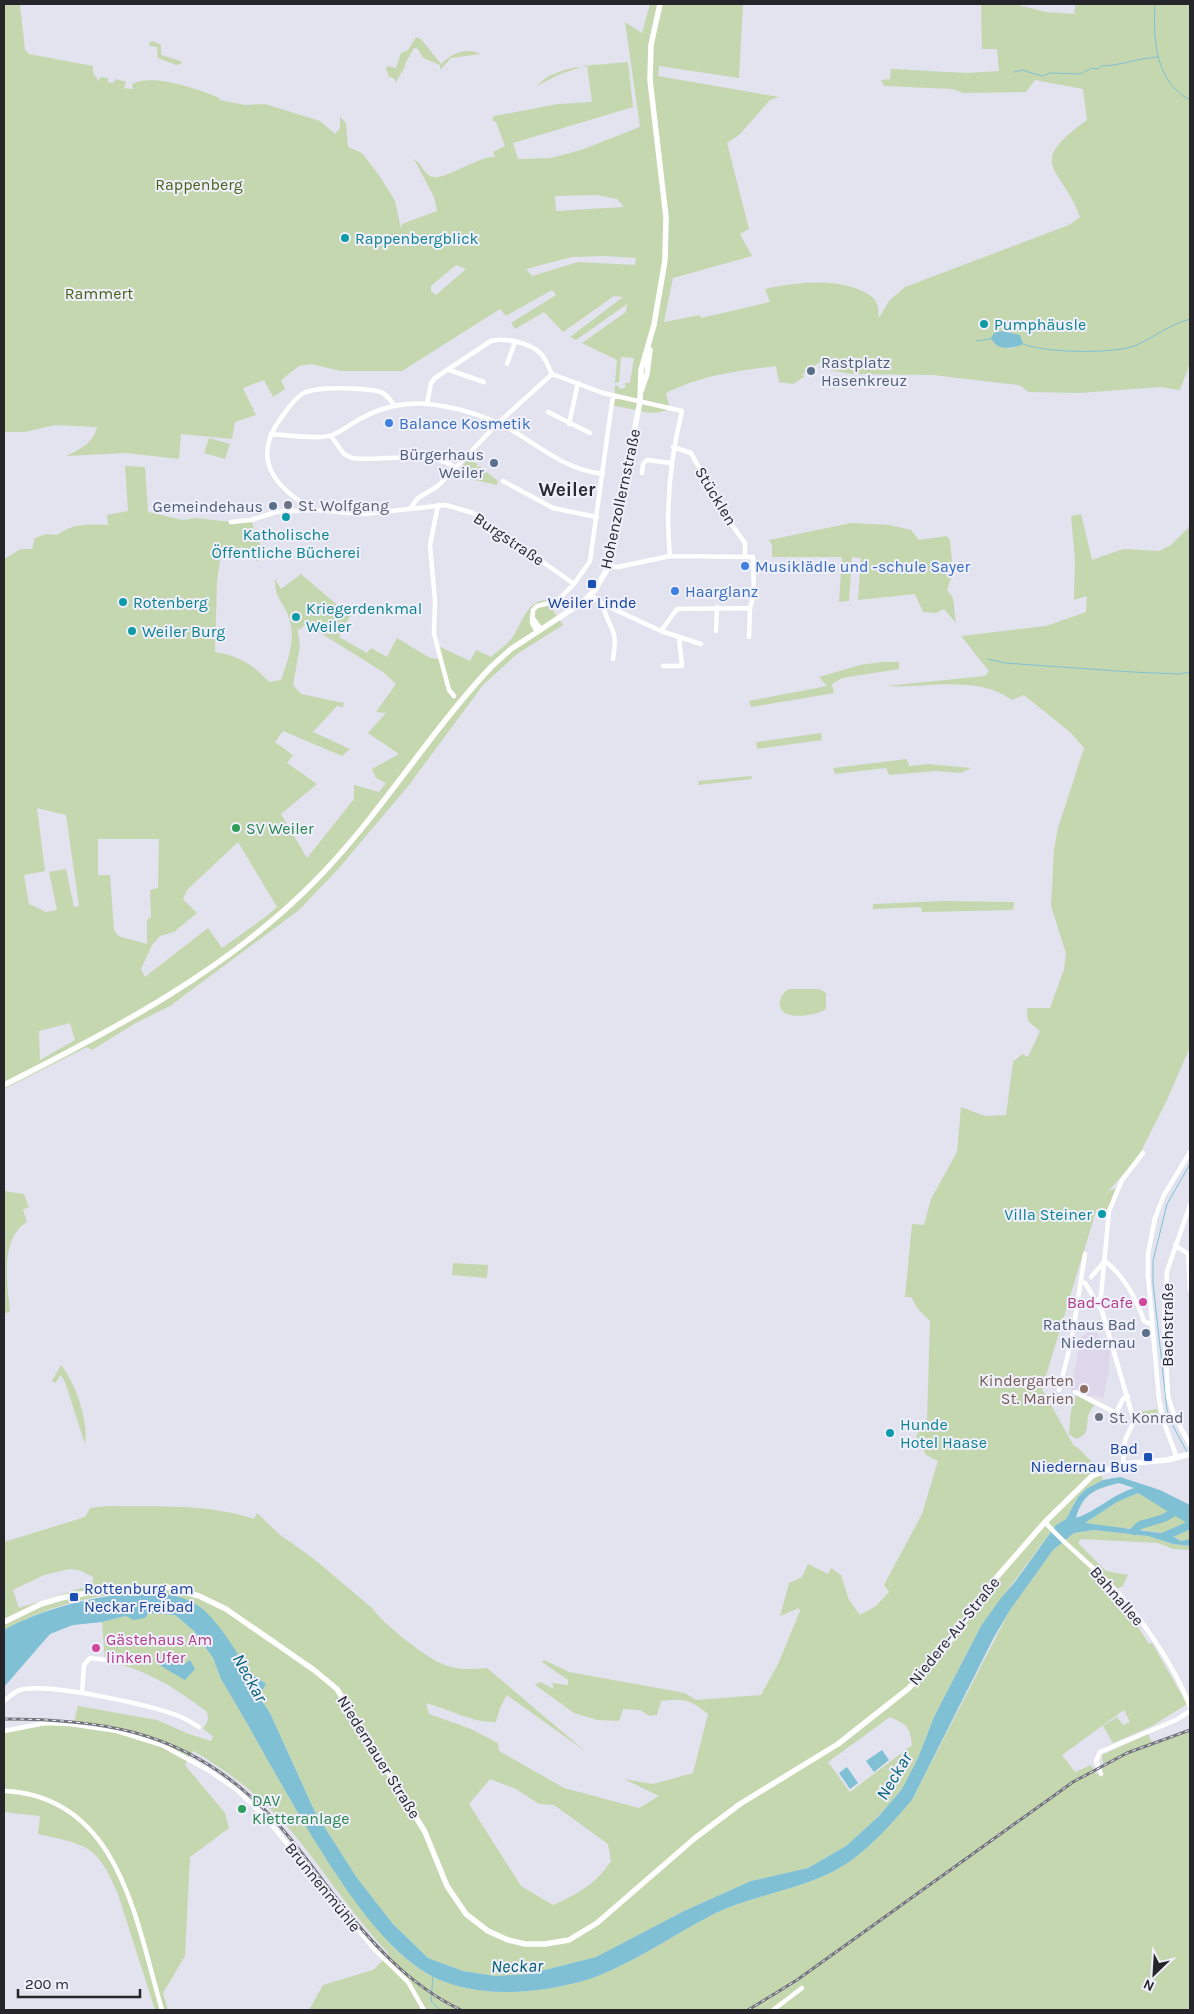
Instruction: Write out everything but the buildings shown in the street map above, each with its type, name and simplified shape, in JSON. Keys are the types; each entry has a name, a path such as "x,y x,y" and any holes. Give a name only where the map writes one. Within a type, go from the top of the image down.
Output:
{"main road":[{"name":"Hohenzollernstraße","path":"4,1085 86,1043 165,997 263,928 298,898 328,867 478,681 511,650 539,630 561,618 591,595 602,580 608,566 640,394 648,369 662,279 666,236 664,196 650,80 651,45 660,4"},
{"name":"Niedere-Au-Straße","path":"436,1860 453,1897 466,1914 488,1931 516,1942 546,1944 569,1940 596,1924 695,1838 733,1810 838,1744 910,1688 936,1660 996,1578 1045,1522 1092,1476 1122,1464 1190,1454"},
{"name":"Niedernauer Straße","path":"4,1622 41,1604 61,1598 97,1591 124,1589 167,1588 199,1596 226,1609 314,1670 336,1689 425,1832 436,1860"}],"street":[{"path":"427,404 431,383 491,341 505,339 538,350 552,374 613,395 682,411 671,463 668,503 670,556"},
{"path":"507,364 515,342"},
{"path":"449,370 484,382"},
{"path":"411,507 418,498 438,486 496,424 552,374"},
{"path":"569,424 578,383"},
{"path":"314,510 292,498 271,472 265,456 271,434 287,410 302,394 311,390 378,391 388,396 394,405"},
{"path":"539,630 532,618 533,610 537,606 557,601 574,584 590,561 613,395"},
{"path":"271,434 331,436 363,417 394,405 427,404 454,408 484,417 565,464 588,472 603,474"},
{"path":"548,412 590,433"},
{"path":"331,436 344,454 352,458 411,457 443,462 455,467"},
{"name":"Stücklen","path":"673,447 691,453 725,515 741,536 746,556"},
{"path":"642,473 643,464 647,460 671,463"},
{"path":"503,481 554,508 597,517"},
{"path":"438,505 430,545 435,601 434,634 449,690 454,696"},
{"name":"Burgstraße","path":"231,522 251,520 276,512 314,510 363,514 438,505 460,507 473,513 574,584"},
{"path":"608,566 618,567 670,556 753,557 754,594 750,608 749,637"},
{"path":"591,595 603,604 661,631 701,644"},
{"path":"603,604 603,611 615,638 613,659"},
{"path":"716,607 716,631"},
{"path":"661,631 678,608 750,608"},
{"path":"664,666 682,666 679,637"},
{"path":"1179,1457 1163,1420 1152,1326 1148,1254 1156,1218 1169,1184 1190,1152"},
{"path":"1097,1302 1101,1296 1106,1230 1116,1191 1143,1153"},
{"name":"Bachstraße","path":"1190,1205 1175,1245 1168,1271 1165,1305 1168,1396 1174,1415 1190,1445"},
{"path":"1175,1245 1188,1254 1190,1290"},
{"path":"1059,1390 1072,1338 1085,1254"},
{"path":"1105,1262 1126,1282 1138,1304 1144,1321 1152,1326"},
{"path":"1091,1277 1105,1262"},
{"path":"1082,1282 1085,1283 1102,1311 1134,1421 1125,1440 1122,1464"},
{"path":"1075,1392 1116,1413 1123,1399 1128,1396"},
{"path":"1134,1421 1163,1420"},
{"name":"Bahnallee","path":"1045,1522 1133,1609 1176,1676 1190,1707"},
{"path":"82,1693 84,1666 90,1658 130,1663"},
{"path":"4,1700 18,1690 34,1688 82,1693 179,1716 199,1727"},
{"path":"1101,1774 1096,1761 1100,1752 1176,1720 1190,1711"},
{"name":"Brunnenmühle","path":"4,1731 45,1723 70,1724 116,1732 162,1746 208,1770 237,1790 266,1818 374,1949 408,1982 424,2010"},
{"path":"4,1791 23,1794 68,1810 82,1821 104,1846 128,1894 162,2010"},
{"path":"773,2010 802,1988"}],"shaded area":[{"path":"1088,1332 1097,1333 1100,1339 1106,1339 1110,1350 1109,1370 1103,1398 1093,1395 1087,1397 1071,1389 1081,1338"}],"green space":[{"path":"4,4 20,4 25,50 29,54 93,66 93,73 99,81 100,77 108,78 108,82 113,83 116,79 126,82 124,88 133,89 132,84 141,81 164,81 199,90 220,98 219,100 245,105 265,104 320,121 335,134 340,128 340,117 346,123 348,147 362,153 395,201 401,229 402,224 437,211 434,197 414,159 430,176 436,177 452,173 480,160 495,157 493,152 505,146 496,122 492,120 494,116 558,104 592,102 587,66 628,62 633,107 513,143 518,159 551,158 581,150 640,127 625,22 642,33 650,4 743,4 739,78 659,66 658,76 779,97 770,100 739,135 727,143 749,229 740,234 752,256 673,278 664,322 700,315 701,318 770,302 765,289 791,284 820,282 834,283 861,290 874,299 877,304 879,318 889,301 905,287 1069,225 1080,217 1057,176 1052,157 1057,147 1068,135 1087,120 1083,89 1035,80 1026,92 963,93 953,89 884,86 881,80 890,79 891,69 967,73 999,71 997,49 982,49 981,4 1014,4 1046,12 1076,14 1074,12 1076,4 1190,4 1190,363 1180,390 1160,387 1080,393 1029,392 1019,385 933,375 851,374 819,368 823,365 820,362 803,374 804,377 793,384 779,382 776,366 707,378 666,393 670,409 656,413 642,412 614,406 615,386 619,386 619,389 625,388 625,383 630,383 634,358 621,357 619,382 615,383 617,360 582,343 626,312 627,304 576,340 570,337 623,297 614,296 563,332 544,312 515,329 511,323 556,295 552,290 506,316 500,309 402,371 341,371 311,364 299,366 281,380 285,389 273,397 264,380 243,388 256,415 235,422 232,439 181,434 179,459 126,453 66,456 89,442 97,427 55,425 25,432 4,432","holes":["597,195 617,199 624,207 556,211 555,196","605,256 636,258 635,265 578,262 532,276 526,269 572,257","456,265 466,269 436,295 431,291 431,286","1008,332 1012,335 1020,335 1018,346 1010,349 997,343"]},
{"path":"416,37 421,39 441,64 460,52 470,51 481,54 451,58 440,70 440,65 423,58 418,49 414,48 395,83 394,78 389,77 386,69 388,66 396,68 401,53 408,50"},
{"path":"153,41 161,45 161,55 181,61 181,64 176,65 158,58 157,47 150,46 149,43"},
{"path":"583,66 558,75 537,86 555,73"},
{"path":"209,438 230,444 225,459 204,453"},
{"path":"468,459 478,464 475,469 479,466 498,481 497,485 470,479 468,477 470,472 466,474 462,466"},
{"path":"125,466 145,467 148,512 183,520 196,518 231,522 251,520 265,558 256,561 252,553 246,555 242,547 221,554 217,581 215,652 245,662 269,682 281,680 292,640 291,624 277,594 275,579 281,589 301,574 350,616 339,637 367,653 371,648 387,657 397,638 430,658 440,659 436,645 470,661 476,650 491,657 512,638 526,613 534,604 540,601 546,600 563,625 517,654 483,685 409,785 339,868 299,910 170,1006 134,1024 92,1050 87,1047 4,1089 4,559 21,549 32,549 35,538 46,534 57,535 75,526 108,525 107,515 128,511","holes":["306,624 383,672 396,684 376,712 386,713 368,733 399,754 372,769 376,778 386,783 379,792 354,785 354,799 307,858 281,814 317,784 287,763 293,755 275,742 283,731 342,756 350,749 313,732 337,706 343,707 344,703 301,694 293,685 300,646 297,627 299,630","37,808 66,815 79,906 74,907 66,869 49,872 57,910 46,912 29,904 24,875 45,871","98,839 159,839 158,888 150,890 151,917 147,920 147,944 118,936 114,930 110,875 98,875","238,842 277,907 222,948 208,928 145,977 141,969 152,945 160,936 174,932 197,913 183,899 187,890","70,1023 75,1040 40,1060 39,1031"]},
{"path":"1081,514 1092,560 1123,549 1159,551 1171,545 1190,526 1190,1047 1167,1100 1136,1161 1109,1190 1100,1204 1109,1191 1116,1188 1108,1210 1097,1209 1096,1211 1042,1389 1074,1446 1100,1470 1103,1480 1086,1489 1078,1497 1066,1519 1056,1525 981,1626 934,1717 918,1758 902,1789 878,1817 846,1846 808,1868 751,1881 684,1911 596,1957 529,1974 495,1976 463,1971 428,1958 393,1924 357,1878 315,1812 270,1713 259,1695 266,1684 247,1670 233,1647 197,1605 143,1597 111,1595 63,1605 4,1630 4,1542 85,1517 90,1508 106,1506 199,1508 218,1510 254,1519 257,1513 279,1534 314,1559 372,1608 393,1630 413,1645 431,1658 450,1667 468,1669 487,1668 585,1751 507,1695 500,1708 496,1722 470,1718 426,1703 429,1714 471,1729 498,1743 499,1751 564,1788 639,1808 659,1796 624,1779 653,1784 693,1773 708,1714 696,1705 681,1700 661,1701 657,1715 649,1716 640,1710 623,1709 619,1721 597,1720 574,1713 535,1685 540,1682 554,1689 552,1683 568,1685 568,1680 542,1662 544,1660 569,1672 685,1693 696,1700 761,1695 778,1664 800,1611 799,1608 780,1616 789,1583 802,1577 808,1564 828,1574 831,1568 841,1575 849,1600 860,1615 876,1606 889,1592 884,1585 922,1514 938,1461 926,1455 916,1436 927,1419 930,1321 918,1309 911,1297 905,1297 912,1224 924,1225 931,1199 957,1152 961,1107 985,1116 1006,1115 1013,1062 1022,1054 1028,1057 1040,1031 1028,1021 1027,1008 1050,1008 1064,969 1066,953 1051,906 1054,850 1058,828 1084,748 1071,733 1024,695 1012,700 998,692 967,685 886,686 985,676 989,671 961,636 1046,626 1086,612 1087,596 1074,600 1075,560 1071,516","holes":["69,1569 79,1570 93,1577 93,1582 85,1582 85,1587 19,1608 13,1590 44,1575","890,1717 904,1724 909,1730 912,1745 850,1792 828,1762","490,1779 516,1789 539,1804 554,1805 608,1844 611,1861 586,1888 553,1905 521,1886 469,1804"]},
{"path":"851,523 889,525 911,530 919,540 947,536 950,540 953,573 947,590 953,598 956,623 944,609 936,613 923,612 915,594 858,600 861,558 852,557 849,601 839,602 842,557 772,557 772,545 769,540"},
{"path":"899,662 899,669 842,678 832,684 834,693 751,707 749,701 827,686 819,677 860,665"},
{"path":"821,733 822,740 757,749 756,742"},
{"path":"907,759 909,766 928,764 971,768 961,773 936,771 889,775 886,768 835,774 833,768"},
{"path":"751,776 752,779 698,785 699,781"},
{"path":"944,901 1014,902 1013,910 922,912 921,907 873,909 873,904"},
{"path":"789,989 819,989 826,993 826,1009 818,1013 796,1016 783,1012 780,1005 781,997"},
{"path":"4,1191 24,1194 29,1208 23,1209 27,1222 18,1229 9,1250 7,1275 10,1312 4,1313"},
{"path":"453,1263 488,1265 487,1278 452,1275"},
{"path":"61,1365 71,1381 80,1402 85,1424 85,1444 65,1382 61,1375 55,1383 52,1381"},
{"path":"1076,1395 1094,1405 1088,1415 1084,1435 1076,1439 1069,1434 1071,1410"},
{"path":"1157,1409 1159,1418 1140,1419 1138,1412"},
{"path":"1138,1493 1190,1525 1190,1539 1182,1541 1169,1534 1137,1529 1094,1526 1085,1523 1117,1502"},
{"path":"1094,1530 1148,1536 1173,1544 1190,1546 1190,1550 1173,1549 1158,1543 1081,1539 1078,1543 1106,1571 1128,1575 1123,1586 1107,1593 1111,1597 1115,1595 1149,1644 1152,1643 1187,1704 1152,1726 1113,1743 1103,1726 1117,1717 1123,1725 1130,1722 1124,1710 1062,1755 1075,1772 1091,1765 1096,1774 1103,1769 1102,1755 1148,1734 1153,1744 1190,1732 1190,2010 309,2010 323,1985 373,1970 389,1954 365,1927 278,1816 238,1780 193,1751 185,1765 225,1813 229,1828 190,1857 185,1956 163,1993 168,2010 155,2010 118,1894 104,1865 88,1849 68,1841 38,1834 40,1816 4,1812 4,1733 46,1725 73,1726 78,1706 157,1720 211,1741 213,1736 203,1729 208,1720 207,1712 159,1680 119,1664 105,1661 102,1622 127,1616 145,1618 149,1613 175,1615 194,1631 213,1658 221,1679 297,1812 330,1864 371,1922 389,1943 409,1961 438,1979 457,1986 478,1990 521,1992 583,1981 599,1976 631,1961 722,1910 798,1886 828,1874 840,1868 863,1851 912,1800 1010,1610 1053,1550 1074,1533"}],"water":[{"path":"1001,331 1020,335 1023,344 1010,348 997,345 991,338 994,333"},
{"path":"1120,1477 1160,1490 1190,1505 1190,1525 1138,1493 1117,1502 1085,1523 1169,1534 1181,1541 1190,1539 1190,1546 1173,1544 1148,1536 1094,1530 1074,1533 1053,1550 1010,1610 994,1637 912,1800 863,1851 840,1868 828,1874 798,1886 722,1910 614,1969 599,1976 563,1986 521,1992 500,1992 457,1986 438,1979 420,1969 399,1953 364,1914 331,1867 221,1679 213,1658 194,1631 175,1615 149,1613 145,1618 133,1620 126,1616 102,1622 73,1625 50,1634 4,1687 4,1630 22,1621 72,1604 128,1594 154,1593 178,1597 197,1605 222,1631 246,1669 266,1684 259,1696 270,1713 315,1812 357,1878 393,1924 428,1958 463,1971 495,1976 529,1974 596,1957 684,1911 751,1881 808,1868 846,1846 878,1817 902,1789 918,1758 934,1717 981,1626 1056,1525 1066,1519 1078,1497 1086,1489 1103,1480","holes":["1119,1483 1134,1488 1119,1494 1076,1518 1082,1503 1091,1493 1103,1487"]},
{"path":"169,1652 183,1665 190,1660 195,1669 185,1680 159,1665"},
{"path":"882,1750 889,1760 874,1772 866,1761"},
{"path":"847,1767 858,1783 850,1789 839,1773"}],"waterway":[{"path":"1155,4 1156,45 1163,71 1169,82 1178,92 1190,100"},
{"path":"1014,72 1022,70 1042,76 1051,73 1080,74 1092,68 1098,69 1101,66 1158,57"},
{"path":"1023,344 1062,351 1124,349 1141,343 1176,324 1190,319"},
{"path":"976,341 991,339"},
{"path":"988,659 1005,663 1132,672 1179,674 1190,672"},
{"path":"1187,1452 1172,1424 1167,1410 1153,1283 1153,1261 1167,1204 1190,1164"},
{"name":"Neckar","path":"1134,1531 1140,1525 1164,1518 1179,1509"},
{"name":"Neckar","path":"1165,1536 1190,1525"},
{"path":"433,1975 431,2001 440,2010"}],"railway":[{"path":"4,1719 72,1722 104,1726 135,1733 165,1743 194,1756 222,1774 250,1796 273,1818 360,1928 390,1960 424,1988 461,2010"},
{"path":"748,2010 797,1980 1073,1782 1127,1753 1190,1730"}],"place":[{"name":"Rappenbergblick","path":"345,238"},
{"name":"Pumphäusle","path":"984,324"},
{"name":"Rastplatz Hasenkreuz","path":"811,371"},
{"name":"Balance Kosmetik","path":"389,423"},
{"name":"Bürgerhaus Weiler","path":"494,463"},
{"name":"St. Wolfgang","path":"288,505"},
{"name":"Gemeindehaus","path":"273,506"},
{"name":"Katholische Öffentliche Bücherei","path":"286,517"},
{"name":"Musiklädle und -schule Sayer","path":"745,566"},
{"name":"Weiler Linde","path":"592,584"},
{"name":"Haarglanz","path":"675,591"},
{"name":"Rotenberg","path":"123,602"},
{"name":"Kriegerdenkmal Weiler","path":"296,617"},
{"name":"Weiler Burg","path":"132,631"},
{"name":"SV Weiler","path":"236,828"},
{"name":"Villa Steiner","path":"1102,1214"},
{"name":"Bad-Cafe","path":"1143,1302"},
{"name":"Rathaus Bad Niedernau","path":"1146,1333"},
{"name":"Kindergarten St. Marien","path":"1084,1389"},
{"name":"St. Konrad","path":"1099,1417"},
{"name":"Hunde Hotel Haase","path":"890,1433"},
{"name":"Bad Niedernau Bus","path":"1148,1457"},
{"name":"Rottenburg am Neckar Freibad","path":"74,1597"},
{"name":"Gästehaus Am linken Ufer","path":"96,1648"},
{"name":"DAV Kletteranlage","path":"242,1809"}],"district":[{"name":"Weiler","path":"567,490"}],"park label":[{"name":"Rappenberg","path":"199,184"},
{"name":"Rammert","path":"99,293"}]}
